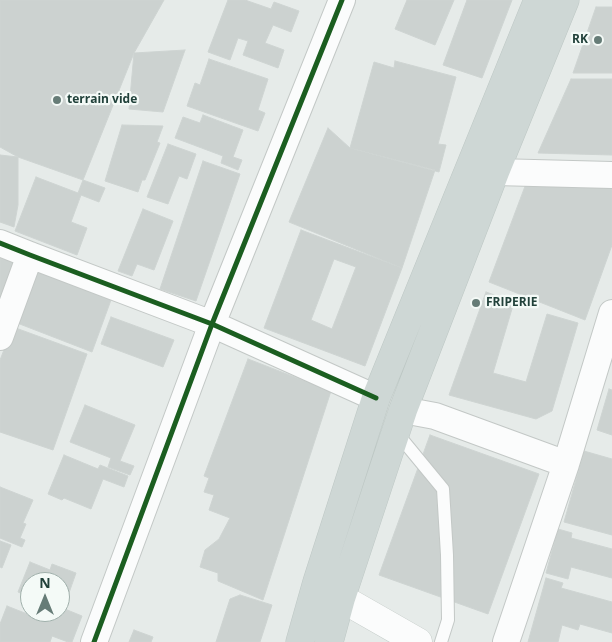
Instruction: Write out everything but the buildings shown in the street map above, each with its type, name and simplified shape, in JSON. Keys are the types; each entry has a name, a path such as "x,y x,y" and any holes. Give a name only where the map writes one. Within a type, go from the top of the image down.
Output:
{"main road":[{"path":"329,642 341,598 538,0"},
{"path":"300,642 317,582 376,398 483,169 565,0"}],"street":[{"path":"94,642 212,324 342,0"},
{"path":"483,169 612,175"},
{"path":"0,243 212,324 376,398"},
{"path":"0,337 30,255"},
{"path":"506,642 566,464 612,312"},
{"path":"400,421 435,416 566,464"},
{"path":"317,582 418,642"}],"lane":[{"path":"400,421 443,489 448,620 441,642"}],"cycle path":[{"path":"94,642 212,324 342,0"},
{"path":"0,243 212,324 376,398"}],"place":[{"name":"RK","path":"598,40"},
{"name":"terrain vide","path":"57,100"},
{"name":"FRIPERIE","path":"476,303"}]}
